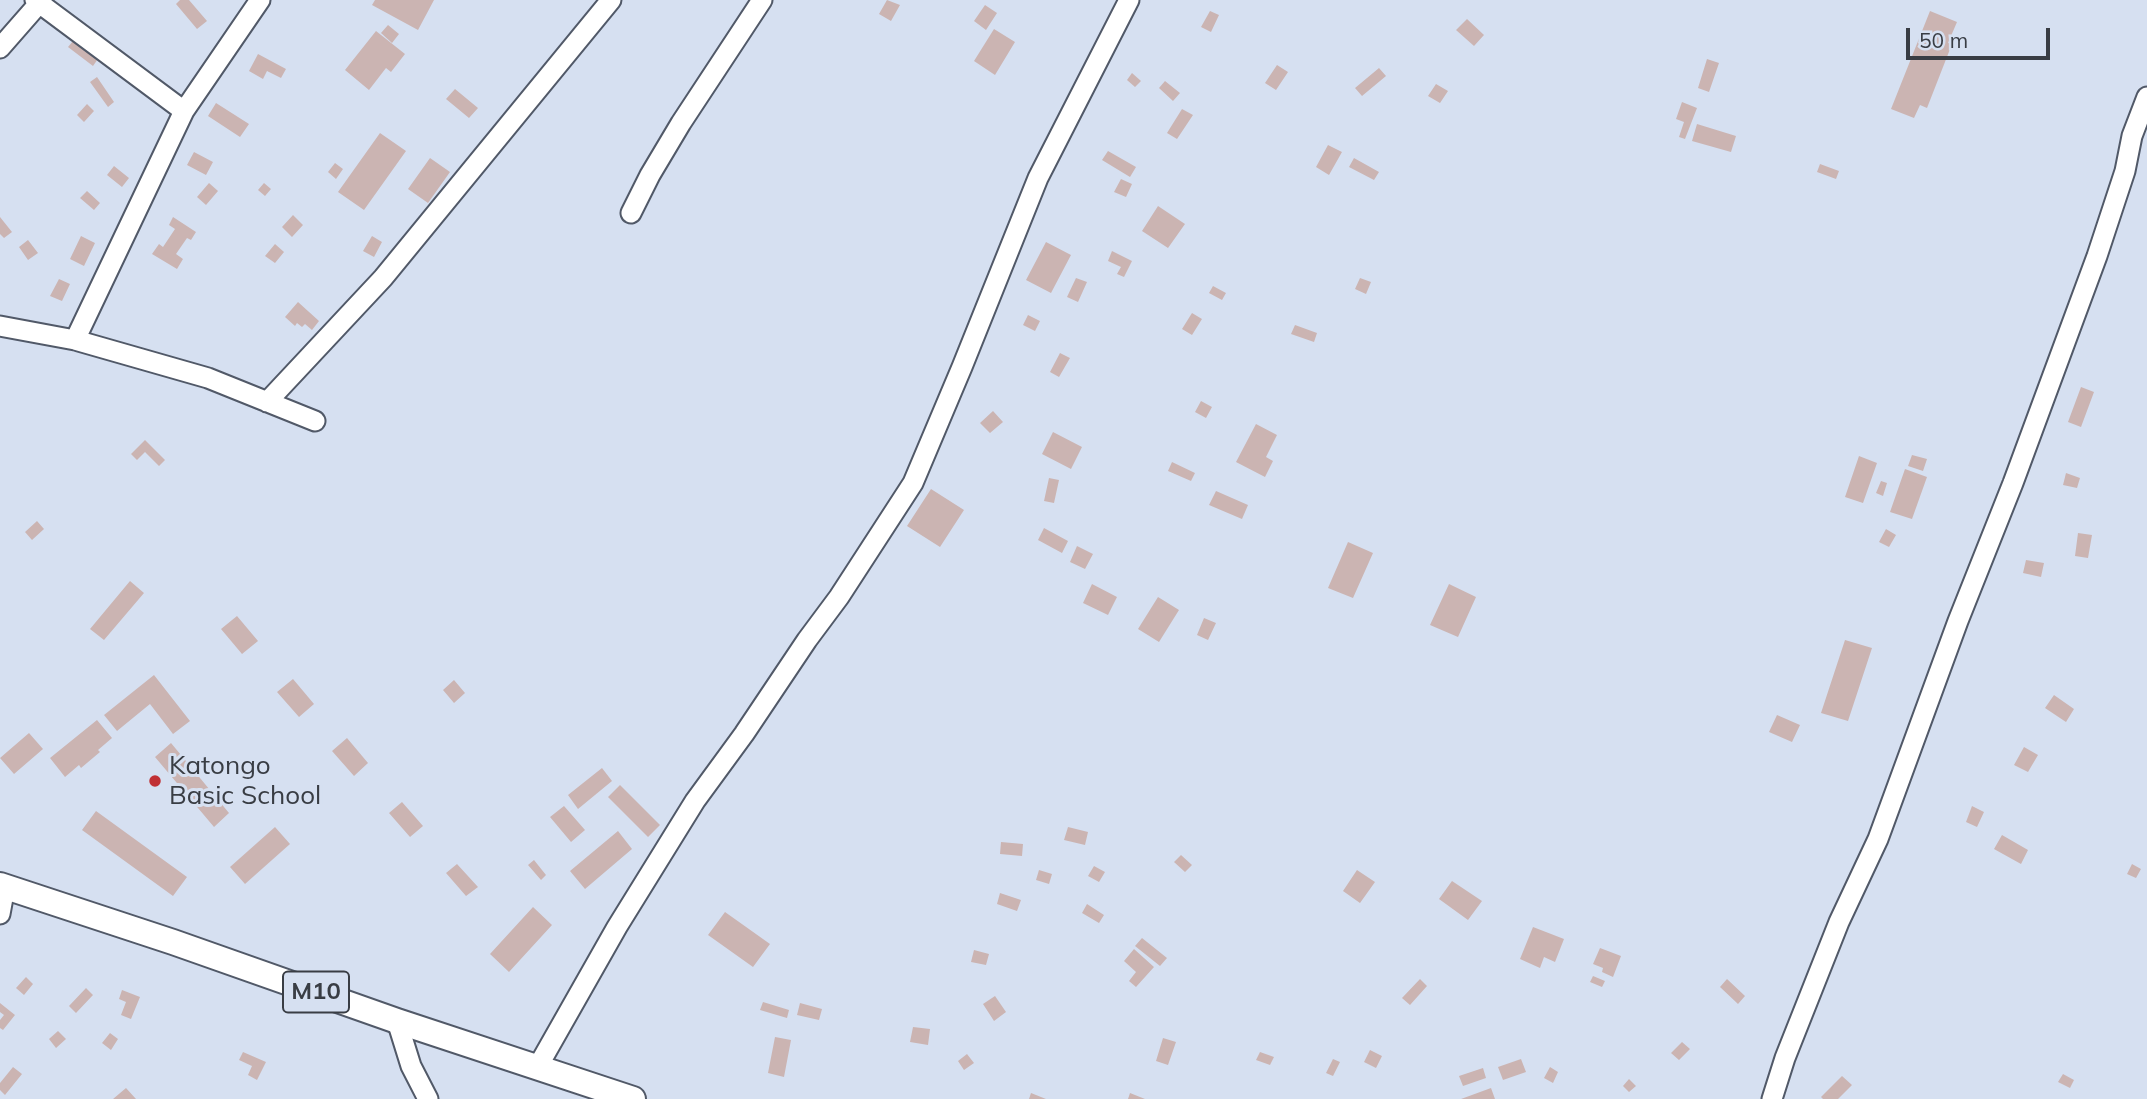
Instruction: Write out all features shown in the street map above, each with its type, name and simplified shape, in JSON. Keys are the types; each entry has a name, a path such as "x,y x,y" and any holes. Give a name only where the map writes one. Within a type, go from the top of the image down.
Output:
{"main road":[{"name":"M10","path":"3,886 633,1099"}],"street":[{"path":"75,340 184,111 260,0"},
{"path":"267,402 383,278 611,0"},
{"path":"631,214 681,122 762,0"},
{"path":"537,1068 617,927 695,801 839,597 913,483 1038,178 1129,0"},
{"path":"0,48 39,1 184,111"},
{"path":"1772,1099 1785,1058 1839,922 1878,839 1958,621 2013,483 2097,256 2125,171 2139,139 2147,97"},
{"path":"0,326 75,340 208,378 315,421"},
{"path":"0,914 3,886"},
{"path":"397,1021 411,1066 428,1099"}],"building":[{"path":"180,0 189,0 207,21 197,29 176,4"},
{"path":"375,0 434,0 418,30 372,5"},
{"path":"887,0 900,5 891,21 879,14"},
{"path":"985,5 997,13 986,30 974,21"},
{"path":"1210,11 1219,15 1211,32 1201,27"},
{"path":"1930,11 1957,22 1948,43 1952,44 1927,108 1920,105 1914,118 1891,109"},
{"path":"1467,19 1484,35 1474,46 1456,30"},
{"path":"388,25 399,34 392,43 381,33"},
{"path":"994,29 1015,42 995,75 974,61"},
{"path":"376,31 405,54 391,72 386,68 369,90 345,70"},
{"path":"78,35 102,53 93,66 68,47"},
{"path":"258,54 286,69 281,78 267,71 263,79 249,71"},
{"path":"1707,59 1719,63 1709,92 1698,88"},
{"path":"1277,65 1288,72 1276,90 1265,83"},
{"path":"1379,68 1386,76 1362,96 1355,88"},
{"path":"1132,73 1141,81 1135,87 1127,80"},
{"path":"97,77 114,102 108,107 90,82"},
{"path":"1165,81 1180,93 1173,101 1159,88"},
{"path":"1436,84 1448,91 1440,103 1428,96"},
{"path":"455,89 478,108 469,118 446,99"},
{"path":"1682,102 1697,108 1685,139 1679,137 1684,122 1676,119"},
{"path":"216,103 249,124 240,137 208,116"},
{"path":"87,104 94,111 84,122 77,115"},
{"path":"1182,109 1193,115 1177,139 1167,133"},
{"path":"1697,124 1736,136 1731,152 1692,141"},
{"path":"380,133 406,151 364,210 338,192"},
{"path":"1328,145 1342,152 1329,175 1316,167"},
{"path":"1108,151 1136,167 1130,177 1102,160"},
{"path":"194,152 213,162 206,175 187,165"},
{"path":"430,158 450,172 428,203 408,189"},
{"path":"1354,158 1379,172 1374,180 1349,167"},
{"path":"335,163 343,169 336,179 328,172"},
{"path":"1820,164 1839,171 1836,179 1817,172"},
{"path":"114,166 129,178 122,187 107,175"},
{"path":"1121,179 1132,184 1126,197 1114,192"},
{"path":"209,183 218,191 206,205 197,197"},
{"path":"264,183 271,189 265,196 258,190"},
{"path":"87,191 100,203 94,210 80,198"},
{"path":"1158,206 1185,224 1168,248 1142,231"},
{"path":"293,215 303,225 292,237 282,227"},
{"path":"0,217 12,232 4,238 0,234"},
{"path":"173,217 196,232 191,240 187,238 176,254 183,259 177,269 152,254 159,244 163,247 175,229 169,225"},
{"path":"81,236 95,243 84,266 70,259"},
{"path":"372,236 382,242 374,257 363,251"},
{"path":"28,240 38,253 28,260 19,247"},
{"path":"1046,242 1071,255 1051,293 1026,280"},
{"path":"275,244 284,252 275,263 265,256"},
{"path":"1112,251 1132,261 1124,277 1117,274 1121,267 1108,261"},
{"path":"1076,278 1087,282 1078,302 1067,297"},
{"path":"1360,278 1371,282 1366,294 1355,289"},
{"path":"59,279 70,284 62,301 50,296"},
{"path":"1213,286 1226,293 1222,300 1209,293"},
{"path":"298,302 319,321 312,330 305,324 302,327 297,323 295,326 285,317"},
{"path":"1192,313 1202,319 1192,335 1182,329"},
{"path":"1028,315 1040,321 1035,331 1023,325"},
{"path":"1295,325 1317,333 1314,342 1291,334"},
{"path":"1060,353 1070,358 1059,377 1050,372"},
{"path":"2081,387 2094,392 2081,427 2068,422"},
{"path":"1201,401 1212,407 1206,418 1195,412"},
{"path":"993,411 1003,422 990,433 980,423"},
{"path":"1256,424 1277,435 1266,457 1273,461 1265,477 1236,462"},
{"path":"1053,432 1082,447 1071,469 1042,454"},
{"path":"145,440 165,460 159,466 145,452 137,460 131,454"},
{"path":"1912,455 1927,459 1923,471 1908,466"},
{"path":"1859,456 1877,463 1863,503 1845,497"},
{"path":"1172,462 1195,473 1191,481 1168,471"},
{"path":"1905,469 1927,477 1912,519 1890,512"},
{"path":"2066,473 2080,478 2077,488 2063,485"},
{"path":"1049,478 1059,480 1054,503 1044,501"},
{"path":"1881,481 1887,483 1883,496 1876,493"},
{"path":"931,489 964,510 940,547 907,526"},
{"path":"1216,491 1248,505 1242,519 1209,505"},
{"path":"37,521 44,529 32,540 25,532"},
{"path":"1044,528 1068,541 1062,553 1038,540"},
{"path":"1886,529 1896,535 1889,547 1879,542"},
{"path":"2078,533 2092,535 2088,558 2075,556"},
{"path":"1348,542 1373,553 1353,598 1328,588"},
{"path":"1077,546 1093,554 1085,569 1070,562"},
{"path":"2026,560 2044,563 2041,577 2023,573"},
{"path":"130,581 144,593 104,640 90,629"},
{"path":"1092,584 1117,597 1108,615 1083,603"},
{"path":"1449,584 1476,597 1458,637 1430,625"},
{"path":"1158,597 1179,610 1159,642 1138,629"},
{"path":"237,616 258,641 242,654 221,629"},
{"path":"1204,618 1216,623 1208,640 1197,635"},
{"path":"1845,640 1872,648 1848,721 1821,713"},
{"path":"154,675 190,721 173,734 150,704 117,731 104,715"},
{"path":"293,679 314,704 299,717 277,692"},
{"path":"454,680 465,693 454,703 443,690"},
{"path":"2054,695 2074,709 2066,722 2045,708"},
{"path":"1777,715 1800,725 1792,742 1769,732"},
{"path":"97,720 112,738 81,768 79,765 65,777 50,758"},
{"path":"29,733 43,749 14,774 0,758"},
{"path":"347,738 368,763 354,776 332,751"},
{"path":"171,743 229,813 214,827 155,757"},
{"path":"2024,747 2038,755 2028,772 2014,765"},
{"path":"602,768 612,781 578,809 568,795"},
{"path":"620,785 660,825 648,837 608,797"},
{"path":"402,802 423,826 410,837 389,813"},
{"path":"564,806 585,830 571,842 550,817"},
{"path":"1972,806 1984,812 1977,827 1966,822"},
{"path":"96,811 187,877 173,896 82,830"},
{"path":"275,827 290,844 245,884 230,867"},
{"path":"1068,827 1088,832 1085,845 1064,840"},
{"path":"618,831 632,849 585,889 570,871"},
{"path":"2002,835 2028,850 2021,864 1994,849"},
{"path":"1001,842 1023,844 1022,856 1000,854"},
{"path":"1181,855 1192,865 1185,872 1174,862"},
{"path":"534,860 546,875 541,880 528,865"},
{"path":"457,864 478,887 466,896 446,873"},
{"path":"2132,864 2141,869 2136,878 2127,874"},
{"path":"1094,866 1105,872 1099,882 1088,876"},
{"path":"1039,870 1052,874 1049,884 1036,880"},
{"path":"1357,870 1375,882 1360,903 1343,891"},
{"path":"1452,881 1482,901 1468,920 1439,899"},
{"path":"1000,893 1021,900 1017,911 997,904"},
{"path":"1087,904 1104,915 1099,923 1082,913"},
{"path":"533,907 552,925 509,972 490,954"},
{"path":"725,912 770,944 753,967 708,935"},
{"path":"1533,927 1564,939 1555,962 1544,957 1540,968 1520,959"},
{"path":"1142,938 1167,958 1160,966 1135,946"},
{"path":"1600,948 1621,956 1613,977 1593,964"},
{"path":"1134,949 1154,967 1136,987 1129,981 1136,972 1124,961"},
{"path":"974,950 989,954 986,965 971,962"},
{"path":"1593,976 1605,981 1602,987 1590,982"},
{"path":"26,977 33,984 24,995 16,988"},
{"path":"1420,979 1427,986 1410,1005 1402,998"},
{"path":"1727,979 1745,996 1738,1004 1720,987"},
{"path":"86,988 93,995 76,1013 69,1006"},
{"path":"122,990 140,997 131,1019 121,1015 126,1002 119,999"},
{"path":"995,996 1006,1012 994,1021 983,1004"},
{"path":"763,1002 789,1010 787,1018 760,1010"},
{"path":"0,1003 15,1015 3,1030 0,1028 0,1020 4,1015 0,1012"},
{"path":"800,1003 822,1009 819,1020 797,1015"},
{"path":"913,1027 930,1029 928,1045 910,1042"},
{"path":"58,1031 66,1039 56,1048 49,1039"},
{"path":"110,1033 118,1039 111,1050 102,1043"},
{"path":"775,1037 791,1040 784,1077 768,1073"},
{"path":"1163,1038 1176,1042 1168,1065 1156,1061"},
{"path":"1682,1042 1690,1049 1679,1060 1671,1053"},
{"path":"1370,1050 1382,1056 1376,1068 1364,1062"},
{"path":"243,1052 266,1062 257,1080 248,1075 252,1066 239,1060"},
{"path":"1260,1052 1274,1057 1270,1065 1256,1060"},
{"path":"967,1054 974,1063 964,1070 958,1061"},
{"path":"1333,1059 1340,1062 1333,1076 1326,1073"},
{"path":"1521,1059 1526,1072 1503,1080 1498,1067"},
{"path":"13,1067 22,1074 5,1095 0,1090 0,1083"},
{"path":"1550,1067 1558,1072 1553,1083 1544,1078"},
{"path":"1483,1068 1486,1078 1463,1086 1459,1076"},
{"path":"2063,1074 2074,1080 2070,1088 2058,1082"},
{"path":"1842,1076 1852,1085 1838,1099 1823,1099 1821,1097"},
{"path":"1629,1079 1636,1086 1629,1092 1623,1086"},
{"path":"126,1088 136,1099 113,1099"},
{"path":"1491,1088 1495,1099 1461,1099"},
{"path":"1031,1093 1046,1099 1029,1099"},
{"path":"1130,1093 1145,1099 1128,1099"}],"place":[{"name":"Katongo Basic School","path":"155,781"}]}
